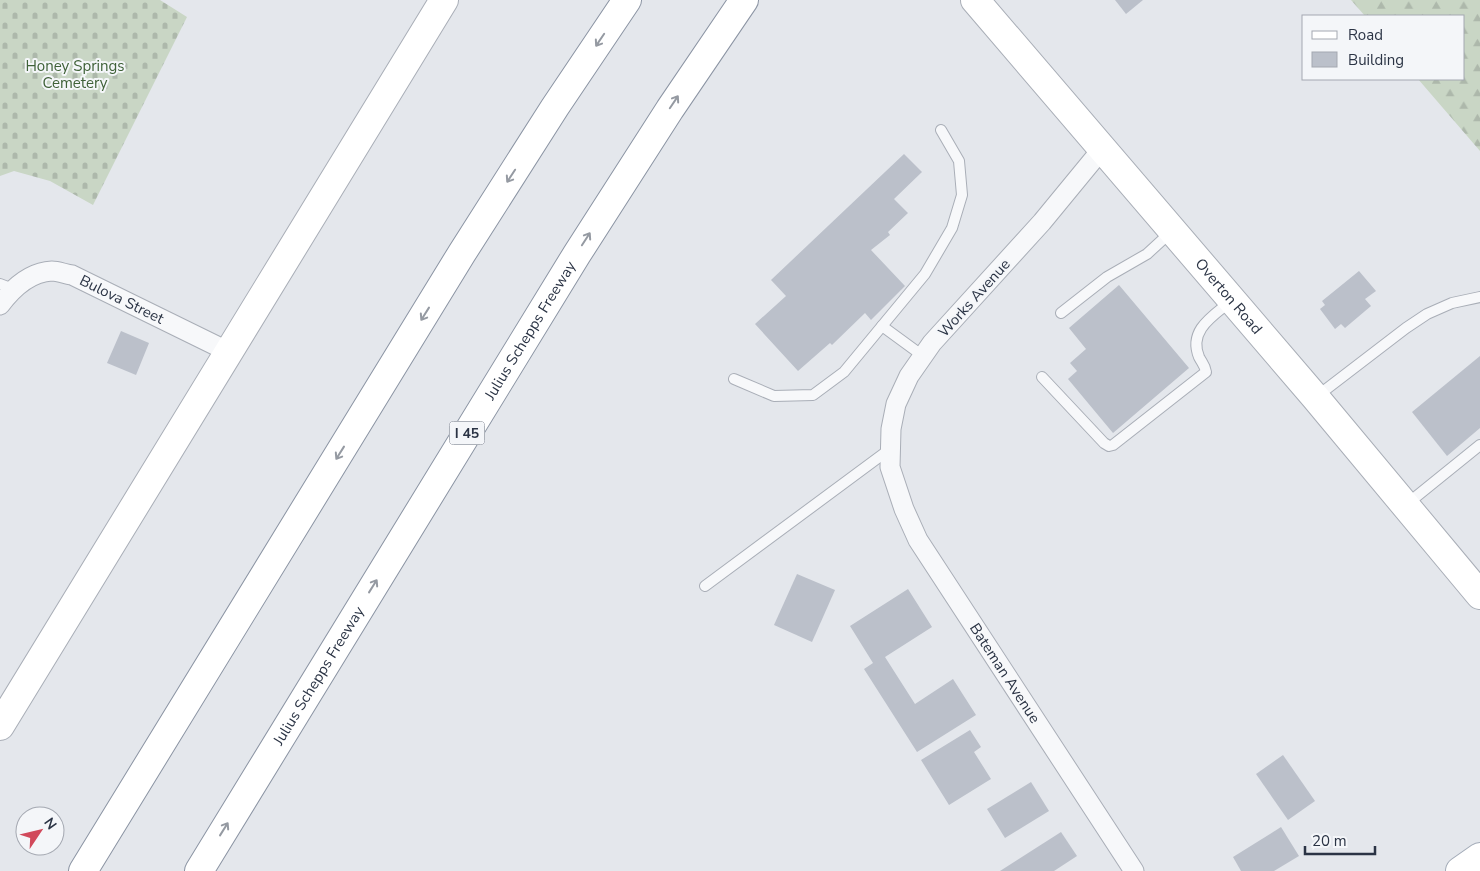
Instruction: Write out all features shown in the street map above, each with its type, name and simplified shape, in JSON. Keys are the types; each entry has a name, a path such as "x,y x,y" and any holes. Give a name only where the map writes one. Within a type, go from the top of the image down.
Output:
{"main road":[{"path":"0,726 444,0"},
{"path":"83,871 462,253 550,115 627,0"},
{"name":"Julius Schepps Freeway","path":"199,871 577,254 670,109 744,0"},
{"name":"Overton Road","path":"975,0 1479,591"},
{"path":"1460,871 1480,857"}],"street":[{"name":"Works Avenue","path":"890,458 891,429 896,404 909,376 922,356 1042,222 1102,149"},
{"name":"Bulova Street","path":"0,305 6,286 52,271 72,275 229,352"},
{"name":"Bateman Avenue","path":"890,458 904,509 918,540 1134,871"}],"lane":[{"path":"734,379 774,396 813,396 844,372 925,274 952,228 962,195 959,161 941,130"},
{"path":"1061,313 1107,277 1147,254 1172,231"},
{"path":"1315,397 1420,319 1452,303 1480,297"},
{"path":"1042,376 1104,443 1109,446 1114,445 1206,372 1196,341 1203,324 1232,300"},
{"path":"882,326 922,356"},
{"path":"1406,505 1480,445"},
{"path":"705,586 890,458"}],"green space":[{"name":"Honey Springs Cemetery","path":"0,0 160,0 187,17 93,205 50,181 14,171 0,176"},
{"path":"1351,0 1480,0 1480,151 1419,80 1465,80 1465,15 1364,15"}],"building":[{"path":"1115,0 1143,0 1126,14"},
{"path":"904,154 922,172 894,199 908,213 888,232 890,235 871,250 905,286 871,320 865,313 832,345 830,343 798,371 755,324 786,296 771,280"},
{"path":"1359,271 1376,291 1365,299 1371,306 1345,328 1341,324 1335,329 1320,309 1325,305 1322,301"},
{"path":"1119,285 1189,368 1113,433 1068,379 1077,371 1070,363 1086,349 1069,328"},
{"path":"121,331 149,343 136,375 107,363"},
{"path":"1480,356 1480,428 1447,456 1412,412"},
{"path":"797,574 835,590 812,642 774,625"},
{"path":"908,589 932,627 885,657 915,704 953,679 976,715 917,752 864,669 873,663 850,626"},
{"path":"970,730 981,747 974,752 991,779 949,805 921,760"},
{"path":"1283,755 1315,801 1288,820 1256,774"},
{"path":"1031,782 1049,811 1005,838 987,809"},
{"path":"1281,827 1299,856 1274,871 1241,871 1233,857"},
{"path":"1061,832 1077,856 1054,871 1000,871"}]}
